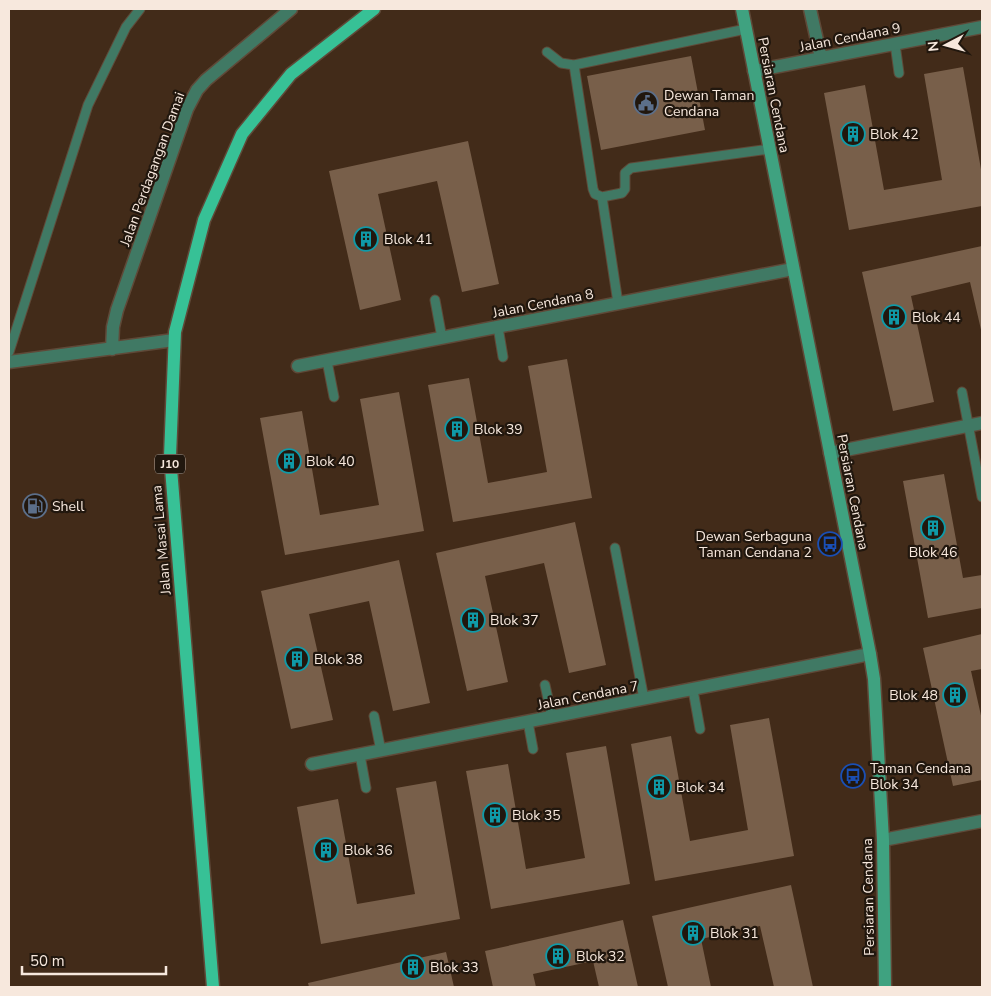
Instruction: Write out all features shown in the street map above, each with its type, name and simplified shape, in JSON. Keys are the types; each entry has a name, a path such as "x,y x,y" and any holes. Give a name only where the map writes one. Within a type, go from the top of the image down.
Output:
{"main road":[{"name":"Jalan Masai Lama","path":"213,987 170,456 175,332 204,220 242,134 291,74 374,9"}],"street":[{"name":"Jalan Perdagangan Damai","path":"112,348 113,327 117,310 187,109 197,90 206,80 291,9"},
{"name":"Persiaran Cendana","path":"742,9 874,679 883,840 885,987"},
{"path":"810,9 821,58"},
{"name":"Jalan Cendana 9","path":"754,71 982,27"},
{"name":"Jalan Cendana 8","path":"298,366 793,269"},
{"path":"9,362 174,340"},
{"path":"830,452 982,423"},
{"name":"Jalan Cendana 7","path":"312,764 870,654"},
{"path":"883,840 982,821"}],"lane":[{"path":"9,352 88,105 126,27 140,9"},
{"path":"547,52 561,62 574,65 746,29"},
{"path":"895,44 899,73"},
{"path":"574,65 595,194 602,197 622,193 625,189 624,173 631,168 770,149"},
{"path":"602,197 618,303"},
{"path":"435,300 442,338"},
{"path":"498,327 503,357"},
{"path":"327,361 334,396"},
{"path":"962,392 982,497"},
{"path":"614,548 644,699"},
{"path":"545,685 552,717"},
{"path":"693,690 700,729"},
{"path":"374,716 381,751"},
{"path":"528,722 533,749"},
{"path":"360,755 366,788"}],"building":[{"name":"Dewan Taman Cendana","path":"691,56 705,130 601,150 587,76"},
{"name":"Blok 42","path":"963,67 982,175 982,206 849,230 824,93 865,85 884,190 942,180 924,74"},
{"name":"Blok 41","path":"468,141 499,284 462,292 437,181 378,194 401,300 360,310 329,171"},
{"name":"Blok 44","path":"982,246 982,334 970,282 911,296 934,402 893,411 862,272"},
{"name":"Blok 39","path":"567,359 592,498 453,522 428,385 469,378 488,483 547,472 528,366"},
{"name":"Blok 40","path":"399,392 424,531 285,555 260,418 302,411 320,515 379,505 360,399"},
{"name":"Blok 46","path":"944,474 963,578 982,575 982,608 928,618 903,481"},
{"name":"Blok 37","path":"575,522 606,665 569,673 544,563 485,576 508,682 467,691 436,553"},
{"name":"Blok 38","path":"399,560 430,703 393,711 369,601 309,614 333,720 291,729 261,591"},
{"name":"Blok 48","path":"982,634 982,669 971,671 982,720 982,780 953,786 923,648"},
{"name":"Blok 34","path":"769,718 794,856 655,881 631,744 671,736 690,841 748,830 730,725"},
{"name":"Blok 35","path":"606,746 630,884 491,909 466,771 508,764 526,869 585,858 566,753"},
{"name":"Blok 36","path":"436,781 460,919 321,944 297,807 338,799 357,904 415,894 396,788"},
{"name":"Blok 31","path":"791,885 813,987 774,987 760,926 701,939 711,987 668,987 652,916"},
{"name":"Blok 32","path":"623,920 638,987 599,987 593,961 533,974 536,987 493,987 485,951"},
{"name":"Blok 33","path":"446,952 454,987 309,987 308,983"}],"place":[{"name":"Dewan Taman Cendana","path":"646,103"},
{"name":"Blok 42","path":"853,134"},
{"name":"Blok 41","path":"366,239"},
{"name":"Blok 44","path":"894,317"},
{"name":"Blok 39","path":"457,429"},
{"name":"Blok 40","path":"289,461"},
{"name":"Shell","path":"35,506"},
{"name":"Blok 46","path":"933,528"},
{"name":"Dewan Serbaguna Taman Cendana 2","path":"830,544"},
{"name":"Blok 37","path":"473,620"},
{"name":"Blok 38","path":"297,659"},
{"name":"Blok 48","path":"955,695"},
{"name":"Taman Cendana Blok 34","path":"853,776"},
{"name":"Blok 34","path":"659,787"},
{"name":"Blok 35","path":"495,815"},
{"name":"Blok 36","path":"326,850"},
{"name":"Blok 31","path":"693,933"},
{"name":"Blok 32","path":"558,956"},
{"name":"Blok 33","path":"413,967"}]}
